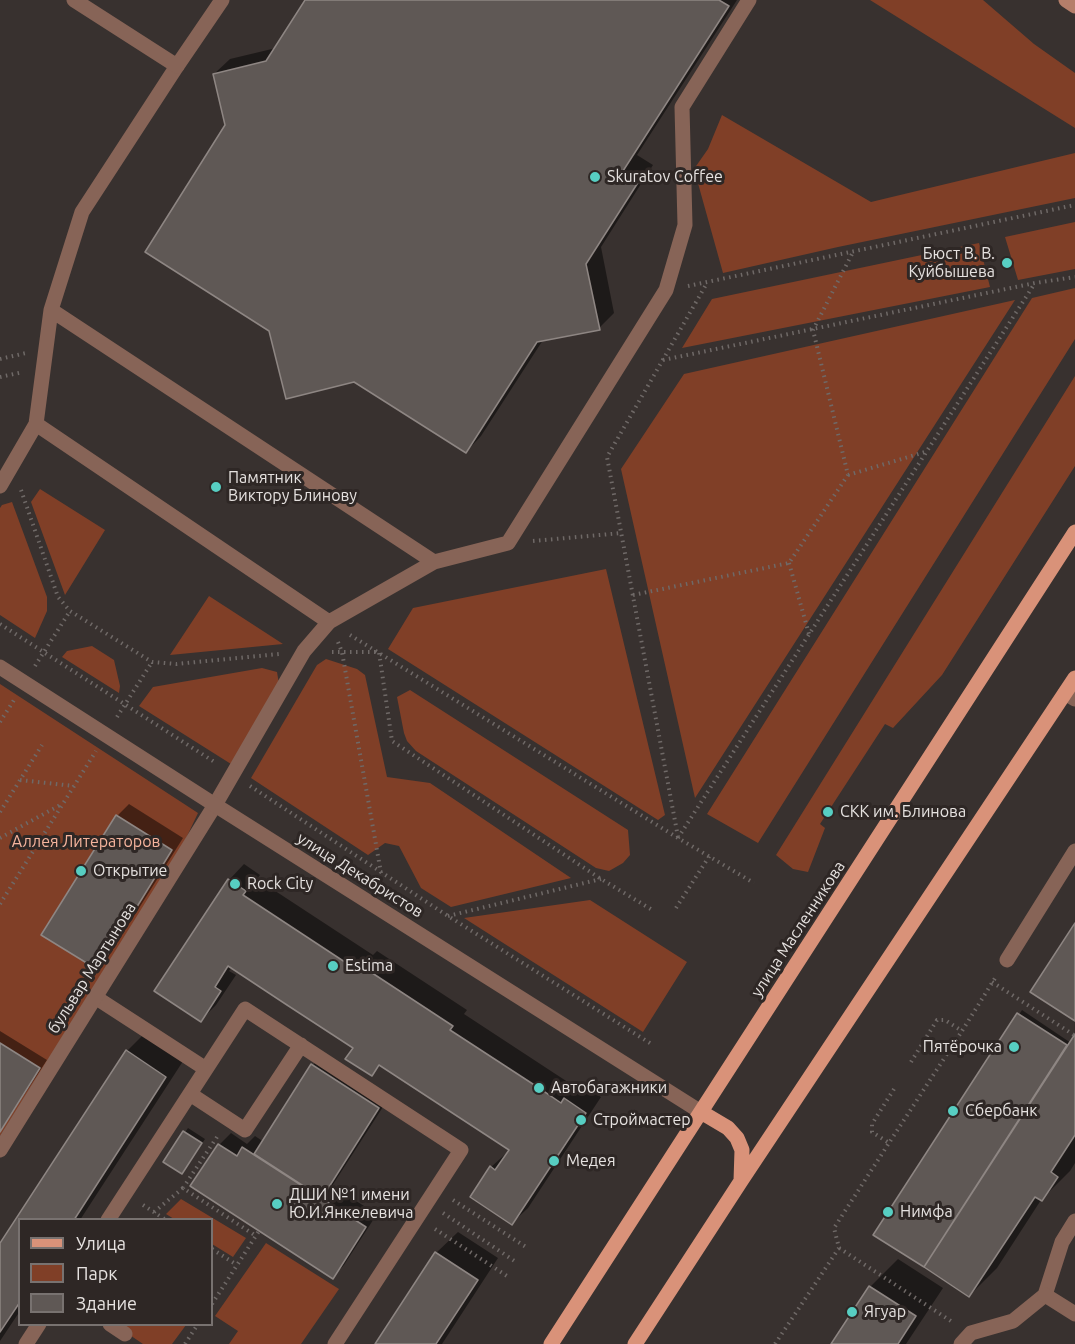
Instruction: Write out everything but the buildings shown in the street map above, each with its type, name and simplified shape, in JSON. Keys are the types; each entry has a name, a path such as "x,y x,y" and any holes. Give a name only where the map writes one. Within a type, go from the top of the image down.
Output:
{"main road":[{"path":"1066,0 1075,6"},
{"name":"улица Масленникова","path":"551,1344 1075,532"},
{"path":"635,1344 741,1180 1070,696 1075,678"},
{"path":"701,1112 728,1128 737,1138 742,1150 741,1180"}],"street":[{"path":"74,0 177,66"},
{"path":"0,486 36,424 51,310 82,212 222,0"},
{"path":"508,543 666,290 685,225 682,107 749,0"},
{"path":"51,310 434,562"},
{"path":"36,424 329,622"},
{"name":"бульвар Мартынова","path":"0,1150 234,774 304,651 329,622 434,562 508,543"},
{"name":"улица Декабристов","path":"0,667 701,1112"},
{"path":"1006,960 1075,851"},
{"path":"95,997 206,1070"},
{"path":"109,1218 245,1009 461,1149 334,1344"},
{"path":"190,1094 245,1130 301,1045"},
{"path":"966,1339 1013,1321 1045,1295 1062,1242 1075,1221"},
{"path":"1045,1295 1075,1314"},
{"path":"26,1344 38,1326"},
{"path":"113,1326 125,1334"}],"path":[{"path":"678,838 607,457 707,283 1075,205"},
{"path":"848,475 813,330 853,252"},
{"path":"663,361 1035,283 1075,277"},
{"path":"678,838 1035,283"},
{"path":"633,595 789,563 848,475 926,452"},
{"path":"13,466 58,597 70,610 152,662 176,664 304,651 379,652"},
{"path":"508,543 622,533"},
{"path":"789,563 809,634"},
{"path":"329,622 342,652 381,873"},
{"path":"329,622 678,838 754,882"},
{"path":"0,624 234,774 381,873 653,1045"},
{"path":"379,652 392,741 601,879 654,911"},
{"path":"0,812 42,745"},
{"path":"0,904 83,772"},
{"path":"20,780 74,786"},
{"path":"0,838 63,803"},
{"path":"676,908 710,855"},
{"path":"448,916 601,879"},
{"path":"966,1339 839,1248 834,1228 1006,960"},
{"path":"992,982 1074,1035"},
{"path":"911,1062 938,1020 945,1020 962,1031"},
{"path":"890,1143 872,1132 872,1124 894,1089"},
{"path":"154,1212 183,1188 228,1119"},
{"path":"183,1188 256,1236"},
{"path":"436,1189 526,1247"},
{"path":"427,1203 516,1262"},
{"path":"144,1205 163,1218"},
{"path":"417,1217 507,1276"},
{"path":"213,1302 259,1231"},
{"path":"775,1344 839,1248"},
{"path":"213,1250 237,1265"},
{"path":"185,1344 197,1326"}],"green space":[{"path":"870,0 983,0 1034,44 1075,73 1075,128"},
{"path":"722,115 871,202 1075,153 1075,198 723,273 694,169 708,149"},
{"path":"1075,222 1075,269 1018,280 1005,237"},
{"path":"979,243 990,287 682,348 712,299"},
{"path":"1075,288 1075,339 758,843 707,814 1032,298"},
{"path":"1015,300 695,798 621,469 684,374"},
{"path":"1075,376 1075,466 942,675 893,728 885,724 820,824 825,828 808,872 793,869 776,855"},
{"path":"40,489 105,530 65,595 31,502"},
{"path":"12,502 47,597 47,611 35,638 0,615 0,508"},
{"path":"606,569 665,815 658,820 388,649 413,608"},
{"path":"209,596 283,644 170,655"},
{"path":"92,646 114,660 120,686 119,693 62,657 67,651"},
{"path":"326,659 357,669 365,675 387,777 430,783 571,878 451,907 421,888 399,846 385,843 368,855 251,778 317,665"},
{"path":"262,668 277,672 279,684 231,764 139,706 153,687"},
{"name":"Аллея Литераторов","path":"0,684 198,813 180,851 0,1136"},
{"path":"410,690 628,830 630,855 623,863 609,871 596,868 416,751 407,741 404,733 397,697"},
{"path":"590,900 687,962 643,1032 464,918"},
{"path":"181,1199 213,1218 172,1218 166,1214"},
{"path":"213,1218 246,1238 233,1257 213,1245"},
{"path":"266,1243 339,1289 301,1344 229,1344 238,1331 215,1316"},
{"path":"116,1326 185,1326 172,1344 143,1344"}],"place":[{"name":"Skuratov Coffee","path":"595,177"},
{"name":"Бюст В. В. Куйбышева","path":"1007,263"},
{"name":"Памятник Виктору Блинову","path":"216,487"},
{"name":"СКК им. Блинова","path":"828,812"},
{"name":"Открытие","path":"81,871"},
{"name":"Rock City","path":"235,884"},
{"name":"Estima","path":"333,966"},
{"name":"Пятёрочка","path":"1014,1047"},
{"name":"Автобагажники","path":"539,1088"},
{"name":"Сбербанк","path":"953,1111"},
{"name":"Строймастер","path":"581,1120"},
{"name":"Медея","path":"554,1161"},
{"name":"ДШИ №1 имени Ю.И.Янкелевича","path":"277,1204"},
{"name":"Нимфа","path":"888,1212"},
{"name":"Ягуар","path":"852,1312"}]}
